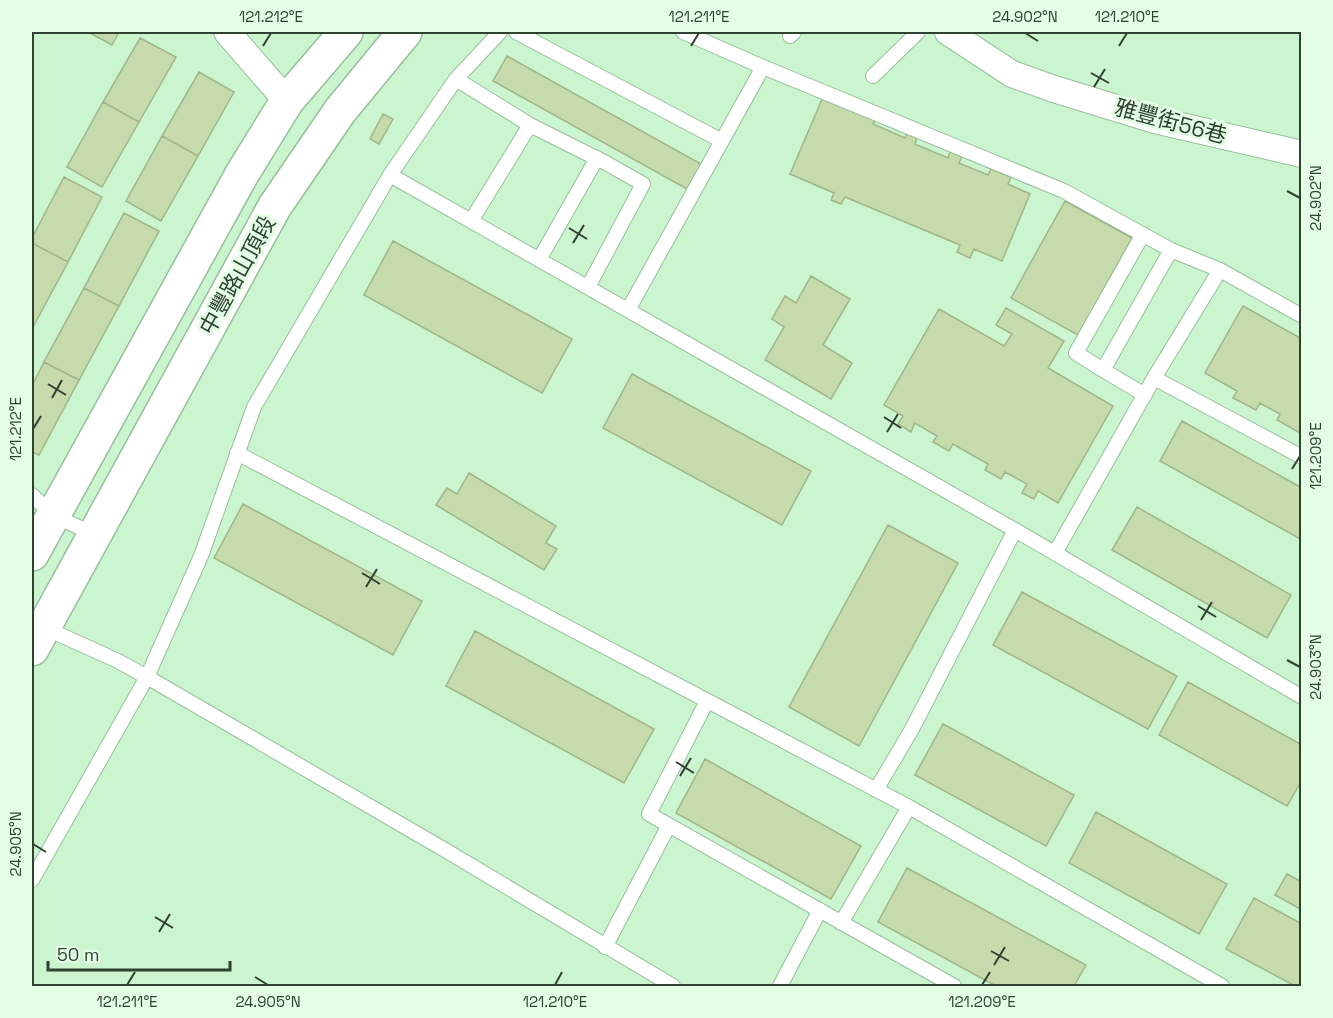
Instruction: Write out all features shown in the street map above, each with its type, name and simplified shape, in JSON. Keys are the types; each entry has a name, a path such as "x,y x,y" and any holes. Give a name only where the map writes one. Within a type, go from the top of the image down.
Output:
{"main road":[{"name":"中豐路山頂段","path":"32,554 39,509 287,101 346,32"},
{"name":"中豐路山頂段","path":"37,638 275,206 340,111 405,32"}],"street":[{"path":"227,32 287,101"},
{"name":"雅豐街56巷","path":"948,32 1012,74 1043,85 1155,120 1302,154"}],"lane":[{"path":"32,880 147,677 201,556 254,407 390,175 456,79 500,32"},
{"path":"516,32 722,141"},
{"path":"683,32 763,68 1064,190 1171,250 1220,270 1302,316"},
{"path":"873,75 918,32"},
{"path":"628,310 763,68"},
{"path":"456,79 530,125 643,184 588,287"},
{"path":"471,221 530,125"},
{"path":"539,260 597,158"},
{"path":"390,175 1015,530 1302,697"},
{"path":"1143,234 1076,352 1145,395"},
{"path":"1103,370 1171,250"},
{"path":"1055,553 1154,378 1220,270"},
{"path":"1154,378 1302,458"},
{"path":"237,453 909,807 1222,987"},
{"path":"39,509 93,534"},
{"path":"876,790 912,729 1015,530"},
{"path":"37,638 118,661 445,850 673,987"},
{"path":"707,701 649,814 954,987"},
{"path":"841,923 909,807"},
{"path":"605,947 669,825"},
{"path":"780,987 820,910"}],"building":[{"path":"88,32 119,32 112,45"},
{"path":"140,38 176,57 139,122 103,102"},
{"path":"507,56 701,164 687,189 493,81"},
{"path":"199,72 234,92 198,156 162,136"},
{"path":"823,97 876,119 873,124 905,138 907,133 917,137 915,144 948,158 951,149 963,154 959,163 988,175 991,169 1011,177 1008,184 1030,194 1002,261 974,249 970,258 957,252 960,245 845,197 841,204 831,200 834,193 790,174"},
{"path":"103,102 139,122 102,187 67,167"},
{"path":"383,114 393,119 379,144 370,139"},
{"path":"162,136 198,156 161,221 126,201"},
{"path":"64,177 102,197 68,262 32,243 32,238"},
{"path":"1065,201 1132,238 1078,335 1011,298"},
{"path":"124,213 159,231 119,306 84,288"},
{"path":"393,241 572,339 542,393 364,295"},
{"path":"32,243 68,262 33,327 32,326"},
{"path":"811,276 850,299 823,345 852,363 831,399 765,360 784,327 772,319 785,296 796,303"},
{"path":"84,288 119,306 79,380 44,362"},
{"path":"1243,306 1302,339 1302,434 1277,420 1280,414 1260,403 1256,410 1233,398 1237,391 1205,373"},
{"path":"1006,308 1064,341 1048,368 1113,406 1058,503 1038,491 1034,499 1022,493 1027,484 1005,472 1001,479 985,470 988,464 953,444 949,451 933,442 937,436 915,423 911,432 898,424 903,416 884,405 939,309 1004,346 1012,334 996,325"},
{"path":"44,362 79,380 39,455 32,452 32,386"},
{"path":"632,374 811,471 782,525 603,428"},
{"path":"1182,421 1302,488 1302,540 1160,461"},
{"path":"469,473 556,526 546,543 557,549 544,570 436,505 447,488 457,494"},
{"path":"243,504 422,601 393,655 214,558"},
{"path":"1137,507 1291,595 1267,638 1112,550"},
{"path":"888,525 958,563 859,746 789,707"},
{"path":"1022,592 1177,676 1148,729 993,645"},
{"path":"475,631 654,729 624,783 446,686"},
{"path":"1188,682 1302,745 1302,780 1287,806 1159,735"},
{"path":"943,724 1074,795 1046,846 915,775"},
{"path":"705,759 861,846 831,899 676,813"},
{"path":"1096,812 1227,884 1199,934 1069,863"},
{"path":"907,868 1086,965 1074,986 996,986 878,922"},
{"path":"1287,874 1302,882 1302,910 1275,895"},
{"path":"1254,898 1302,924 1302,986 1295,986 1226,949"}]}
